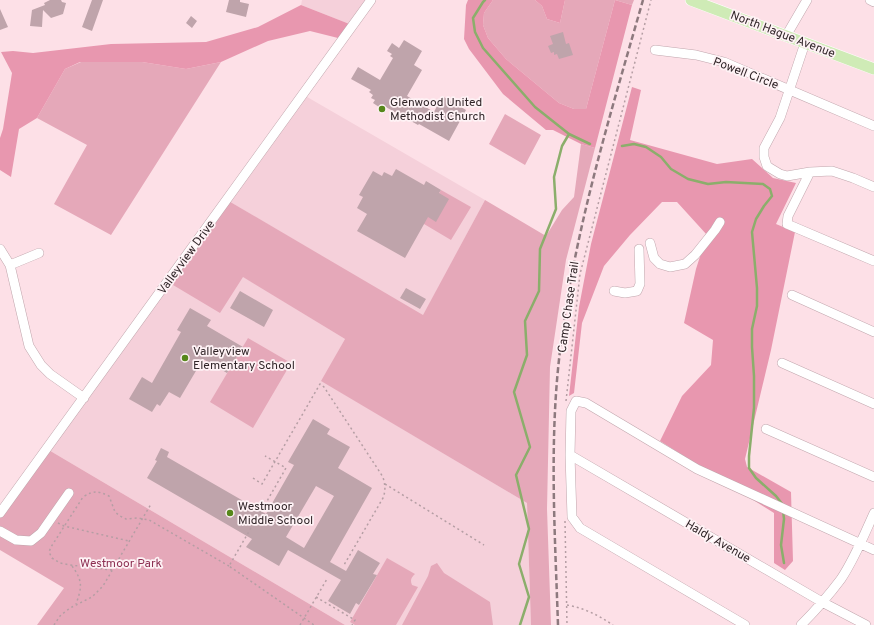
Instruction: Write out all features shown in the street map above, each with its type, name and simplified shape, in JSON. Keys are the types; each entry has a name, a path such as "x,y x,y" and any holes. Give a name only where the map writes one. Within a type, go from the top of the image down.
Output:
{"main road":[{"name":"North Hague Avenue","path":"691,0 874,69"}],"street":[{"name":"Valleyview Drive","path":"0,513 371,0"},
{"path":"786,36 807,0"},
{"path":"870,0 874,2"},
{"path":"805,43 780,118 764,148 764,157 767,166 776,172 787,176 810,172 832,171 874,187"},
{"name":"Powell Circle","path":"655,50 696,55 724,62 874,126"},
{"path":"810,172 788,216 787,224 874,261"},
{"path":"650,243 654,258 660,264 670,267 685,264 695,256 720,222"},
{"path":"0,249 10,265 29,346 41,365 50,374 84,398"},
{"path":"614,291 625,293 637,291 640,284 639,249"},
{"path":"10,265 39,253"},
{"path":"792,295 874,332"},
{"path":"782,363 874,404"},
{"path":"745,625 580,528 572,517 570,455 572,411 576,401 586,403 697,469 874,550"},
{"path":"766,429 874,477"},
{"name":"Haldy Avenue","path":"570,455 822,602 866,625"},
{"path":"0,531 16,540 31,541 41,533 69,493"},
{"path":"801,625 840,579 860,544 874,513"}],"path":[{"name":"Camp Chase Trail","path":"565,407 580,274 615,134 651,0"},
{"path":"253,478 262,484 320,384 324,386 383,477 385,484 383,498 344,565"},
{"path":"255,522 286,468 265,456"},
{"path":"385,484 484,545"},
{"path":"112,570 72,566 60,563 52,558 49,552 64,526 84,497 91,492 98,492 109,496 115,512 120,516 126,519 138,518 149,520 229,566 314,625"},
{"path":"54,625 60,616 66,611 76,604 87,600 97,593 103,586 151,504"},
{"path":"51,518 64,526 129,541"},
{"path":"564,519 567,625"},
{"path":"229,566 251,528"},
{"path":"72,566 80,580 82,589 76,604"},
{"path":"300,625 327,578"},
{"path":"316,597 355,620 352,625"},
{"path":"566,605 586,610 613,625"}],"shaded area":[{"path":"302,0 371,0 352,25 301,5"},
{"path":"468,0 493,0 484,13 483,25 488,38 506,59 559,103 574,109 586,109 615,0 632,5 595,148 581,144 553,130 546,130 503,94 469,49 464,39 466,5"},
{"path":"535,0 565,0 560,23 547,19 542,6"},
{"path":"301,5 352,25 342,39 310,31 268,41 221,62 186,69 142,62 80,62 65,69 37,118 19,129 11,177 0,170 0,138 3,129 12,73 1,52 13,51 33,53 111,44 206,42 258,27"},
{"path":"632,87 641,90 630,140 717,164 752,159 773,178 796,183 776,224 795,232 771,350 745,459 747,467 791,492 793,561 785,570 774,563 774,513 660,441 682,396 711,365 713,340 684,323 696,269 707,235 677,202 662,202 630,235 604,266 582,323 574,393 569,396 579,307 591,244"},
{"path":"302,94 485,200 423,316 227,200"},
{"path":"242,276 345,339 322,381 527,503 531,625 345,625 47,449 168,282"}],"green space":[{"path":"493,0 535,0 542,6 547,19 560,23 565,0 615,0 586,109 574,109 559,103 506,59 488,38 483,25 484,13"},
{"path":"615,0 634,0 632,5"},
{"path":"81,62 142,62 186,69 221,62 111,235 54,204 87,145 37,118 65,69"},
{"path":"505,114 541,135 525,165 489,144"},
{"path":"581,144 595,148 566,260 550,367 547,509 551,625 531,625 527,503 321,381 345,339 243,277 220,313 168,282 227,200 423,315 485,200 546,236 562,210 574,197"},
{"path":"441,190 471,207 451,240 422,222"},
{"path":"248,338 291,363 253,428 210,402"},
{"name":"Westmoor Park","path":"47,449 345,625 37,625 64,588 0,550 0,513"},
{"path":"387,558 415,574 411,579 411,583 412,585 418,587 396,625 355,625 350,622"},
{"path":"437,563 444,573 490,602 493,625 402,625 428,576 431,566"}],"building":[{"path":"50,0 61,0 62,2 66,3 63,14 51,18 43,10 42,27 30,26 32,10 45,5 44,3"},
{"path":"92,0 103,0 92,31 82,27"},
{"path":"229,0 240,0 240,2 249,4 246,17 226,12"},
{"path":"0,9 8,27 0,30"},
{"path":"191,16 197,21 192,28 186,23"},
{"path":"563,32 566,44 569,43 573,55 559,59 557,54 554,55 554,52 551,53 548,46 553,44 550,36"},
{"name":"Glenwood United Methodist Church","path":"404,40 422,51 414,65 422,70 407,96 434,112 442,96 466,110 449,141 384,106 382,109 373,103 375,100 371,98 373,95 369,92 371,90 351,79 358,67 380,80 393,58 390,56 392,54 387,51 392,43 399,48"},
{"path":"396,169 424,185 426,181 441,190 439,193 449,199 436,222 428,217 405,258 357,231 367,214 357,208 363,197 359,195 373,171 382,176 384,172 392,176"},
{"path":"406,288 426,299 420,309 400,298"},
{"path":"240,291 273,310 264,327 230,308"},
{"name":"Valleyview Elementary School","path":"190,308 211,320 207,326 243,347 227,373 203,359 180,398 169,392 160,406 157,404 152,412 129,399 142,377 152,383 181,332 177,330"},
{"name":"Westmoor Middle School","path":"313,419 330,429 327,434 350,447 338,468 372,488 330,562 346,571 358,550 380,563 373,574 377,575 359,605 356,603 350,614 328,601 341,580 288,550 279,566 246,547 252,539 147,478 157,461 155,460 161,448 169,452 167,457 266,514 294,465 288,462","holes":["316,486 334,496 304,548 286,537"]}],"waterway":[{"path":"485,0 473,18 475,32 483,48 535,107 569,134 590,144"},
{"path":"520,625 529,597 519,564 529,529 516,475 530,447 514,392 527,355 525,321 539,291 540,249 556,209 554,177 562,146 569,134"},
{"path":"622,146 634,144 646,147 661,157 671,169 688,179 708,184 726,182 763,184 770,189 772,196 756,219 752,232 757,288 757,306 752,329 754,408 749,468 756,478 776,496 783,505"},
{"path":"783,510 784,519 781,545 784,563"}],"railway":[{"path":"558,625 554,522 554,453 557,385 566,306 574,262 594,174 643,0"}],"place":[{"name":"Glenwood United Methodist Church","path":"382,109"},
{"name":"Valleyview Elementary School","path":"185,358"},
{"name":"Westmoor Middle School","path":"230,513"}]}
